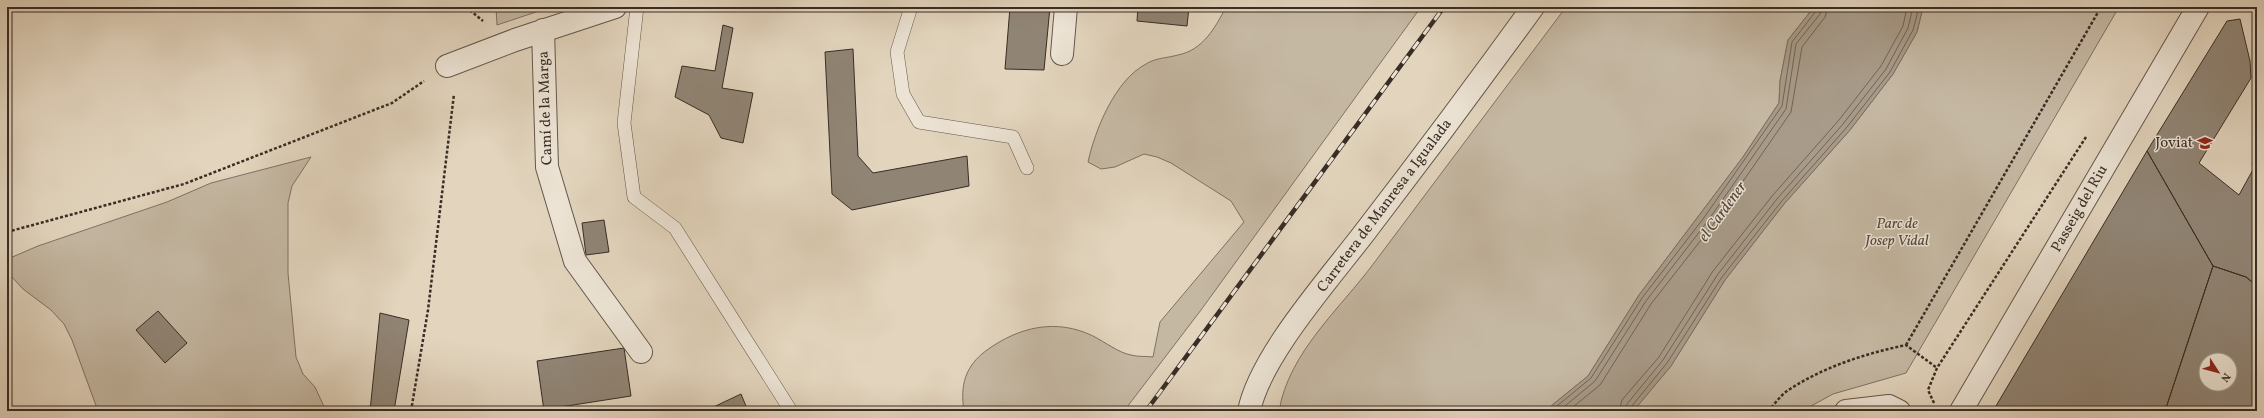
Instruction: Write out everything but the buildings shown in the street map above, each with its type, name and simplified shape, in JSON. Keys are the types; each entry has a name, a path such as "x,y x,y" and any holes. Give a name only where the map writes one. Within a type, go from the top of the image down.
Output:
{"street":[{"path":"452,64 544,30 615,7"},
{"path":"1062,54 1066,7"},
{"name":"Carretera de Manresa a Igualada","path":"1249,411 1258,383 1290,331 1454,116 1533,7"},
{"name":"Passeig del Riu","path":"1961,411 2198,7"},
{"name":"Camí de la Marga","path":"544,30 547,167 575,261 641,352"},
{"path":"1846,411 1889,406 1899,411"}],"lane":[{"path":"637,7 624,123 634,197 675,228 791,411"},
{"path":"911,7 897,52 903,94 918,122 1013,136 1027,168"}],"path":[{"path":"1768,411 1786,392 1831,367 1873,352 1906,345 2100,7"},
{"path":"7,232 184,184 392,103 452,64"},
{"path":"411,411 428,310 452,64"},
{"path":"1934,404 1928,390 1937,368 2089,132"},
{"path":"1906,345 1937,368"}],"green space":[{"path":"496,7 551,7 497,25"},
{"path":"1226,7 1421,7 1201,310 1124,411 964,411 964,384 969,369 987,350 999,342 1025,331 1052,326 1065,327 1079,330 1093,336 1126,354 1153,357 1160,322 1244,222 1231,201 1171,163 1157,157 1144,154 1115,167 1101,169 1088,162 1101,121 1116,94 1125,82 1135,71 1150,62 1187,52 1201,43 1213,30"},
{"path":"1566,7 1814,7 1788,40 1780,81 1779,103 1743,157 1639,295 1588,376 1545,411 1279,411 1293,369 1304,350 1374,263"},
{"name":"Parc de Josep Vidal","path":"1923,7 2119,7 1906,373 1833,394 1802,411 1633,411 1671,366 1725,280 1784,204 1850,130 1893,74 1917,32"},
{"path":"311,157 292,186 288,203 288,273 296,357 303,374 315,387 326,411 98,411 72,340 64,324 51,310 23,289 11,276 10,258 38,246 167,202 211,183"}],"water":[{"name":"el Cardener","path":"1814,7 1923,7 1917,32 1893,74 1850,130 1784,204 1725,280 1671,366 1636,408 1633,411 1545,411 1588,376 1639,295 1743,157 1779,103 1780,81 1788,40"}],"railway":[{"path":"1146,411 1444,7"}],"place":[{"name":"Joviat","path":"2205,143"}]}
